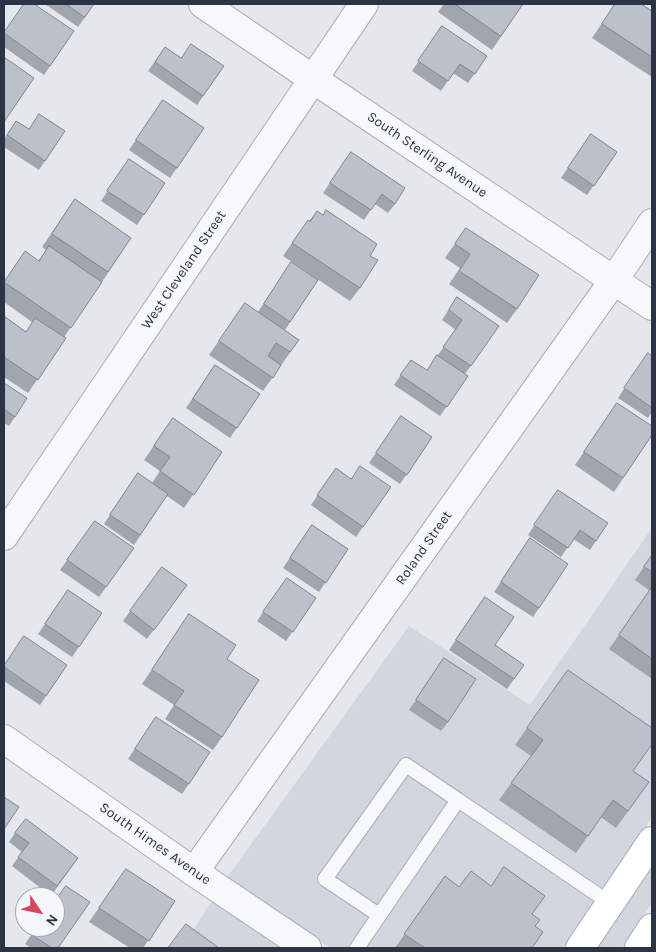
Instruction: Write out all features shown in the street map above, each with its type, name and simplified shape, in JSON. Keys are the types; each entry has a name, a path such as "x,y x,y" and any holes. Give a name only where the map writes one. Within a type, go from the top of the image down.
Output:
{"main road":[{"path":"580,948 652,841"}],"street":[{"name":"South Sterling Avenue","path":"203,4 652,306"},
{"name":"West Cleveland Street","path":"4,536 364,4"},
{"name":"Roland Street","path":"194,872 614,280 652,223"},
{"name":"South Himes Avenue","path":"4,739 194,872 307,948"}],"lane":[{"path":"379,915 325,879 406,765 610,903"},
{"path":"357,948 458,800"}],"shaded area":[{"path":"652,528 652,817 563,948 330,948 226,879 409,626 530,705"},
{"path":"652,866 652,903 622,948 597,948"},
{"path":"213,899 285,948 174,948 182,947"}],"building":[{"path":"24,4 34,4 74,31 50,66 4,33"},
{"path":"66,4 94,4 85,17"},
{"path":"455,4 523,4 501,36"},
{"path":"615,4 641,4 652,11 652,57 602,24"},
{"path":"442,26 487,56 475,74 460,64 448,81 418,61"},
{"path":"191,44 224,66 203,96 155,62 165,47 181,58"},
{"path":"4,57 34,78 4,122"},
{"path":"163,100 204,128 177,168 136,140"},
{"path":"39,114 65,131 45,161 7,135 16,121 29,129"},
{"path":"591,134 617,152 594,186 568,168"},
{"path":"351,152 405,188 395,204 382,194 371,210 330,183"},
{"path":"129,159 165,183 144,215 107,191"},
{"path":"75,199 131,238 108,272 52,234"},
{"path":"326,210 377,244 370,256 378,260 360,288 292,243 308,220 310,222 317,211 323,215"},
{"path":"466,228 539,275 517,309 459,271 470,254 455,244"},
{"path":"49,246 102,282 71,328 4,282 25,251 39,261"},
{"path":"291,262 318,280 290,322 264,304"},
{"path":"457,297 499,326 471,366 443,347 462,320 449,310"},
{"path":"245,303 299,340 290,352 276,343 268,356 281,365 273,378 219,341"},
{"path":"4,316 26,332 35,318 66,338 38,380 4,357"},
{"path":"648,353 652,356 652,408 624,388"},
{"path":"437,355 468,376 447,407 400,375 411,360 427,370"},
{"path":"215,365 260,394 237,428 193,399"},
{"path":"4,383 27,398 15,417 4,409"},
{"path":"617,403 652,426 652,435 623,478 584,452"},
{"path":"401,416 432,437 407,475 376,453"},
{"path":"173,418 222,452 194,495 160,471 170,457 154,446"},
{"path":"360,466 391,487 363,527 317,495 336,468 351,479"},
{"path":"138,473 168,494 140,535 110,515"},
{"path":"558,490 608,523 596,541 580,530 568,548 534,525"},
{"path":"95,521 134,548 106,587 67,560"},
{"path":"312,525 348,549 326,583 290,558"},
{"path":"530,538 568,564 539,608 501,582"},
{"path":"652,555 652,572 644,567"},
{"path":"162,567 187,585 154,630 130,611"},
{"path":"287,578 316,598 293,632 263,612"},
{"path":"652,587 652,659 619,635"},
{"path":"68,590 102,613 79,647 45,624"},
{"path":"485,597 514,617 495,645 524,665 514,679 456,640"},
{"path":"189,614 236,645 227,659 259,680 222,737 174,705 184,691 152,670"},
{"path":"24,636 67,665 46,696 4,667"},
{"path":"444,658 476,679 448,722 416,700"},
{"path":"568,670 652,728 652,744 633,771 649,782 628,811 613,800 588,836 511,783 543,740 527,728"},
{"path":"156,717 210,752 189,784 135,749"},
{"path":"4,797 19,807 4,829"},
{"path":"26,819 78,858 57,886 18,857 29,843 15,833"},
{"path":"504,867 545,896 532,914 540,920 535,926 543,932 532,948 425,948 404,934 445,876 459,887 471,871 491,886"},
{"path":"126,869 175,901 149,941 99,908"},
{"path":"66,886 90,902 58,948 52,948 35,937 65,937"},
{"path":"186,924 219,948 168,948"}]}
